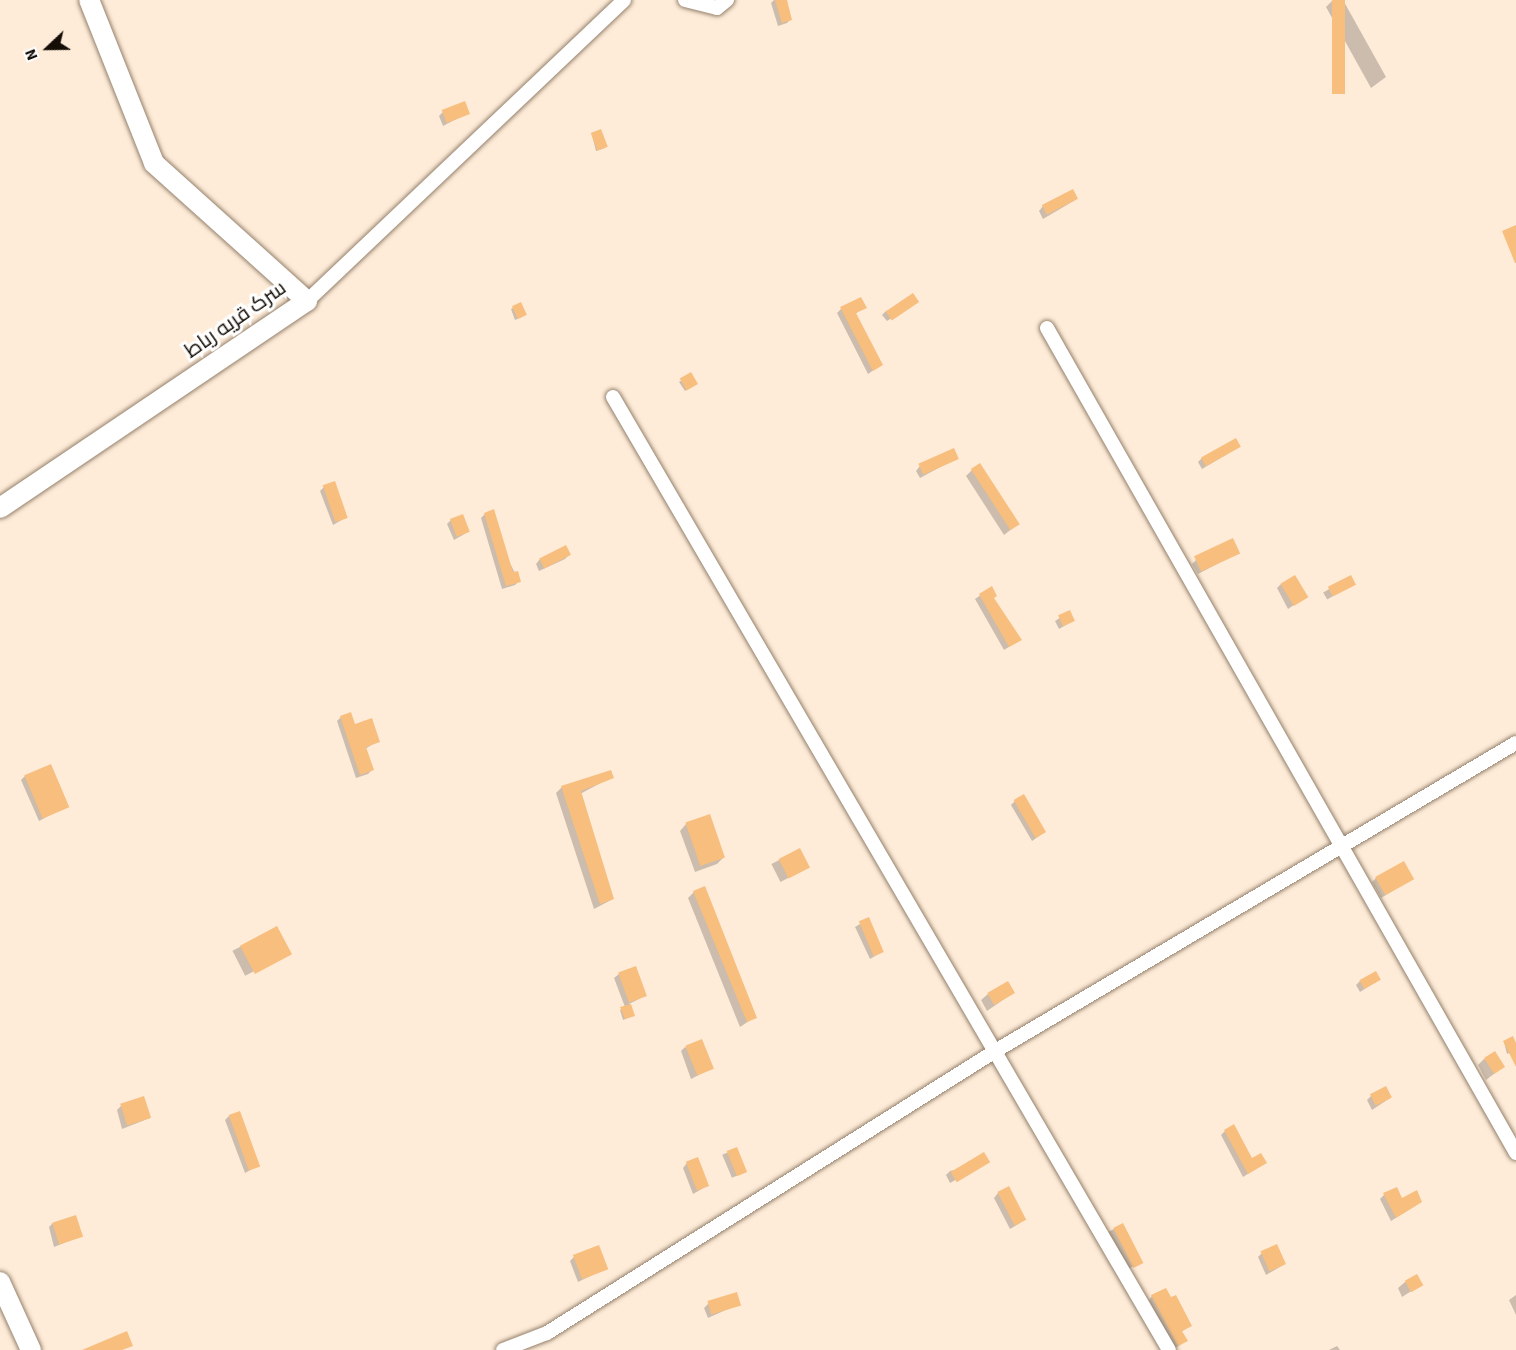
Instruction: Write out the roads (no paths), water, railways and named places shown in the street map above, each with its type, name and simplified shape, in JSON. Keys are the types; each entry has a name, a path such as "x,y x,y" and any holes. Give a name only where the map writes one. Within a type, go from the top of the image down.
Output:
{"street":[{"name":"سرک قریه رباط","path":"0,508 307,301 154,164 89,0"},
{"path":"307,301 624,0"},
{"path":"685,0 717,8 727,0"},
{"path":"1047,328 1516,1153"},
{"path":"613,398 997,1050 1169,1350"},
{"path":"503,1350 547,1333 997,1050 1516,743"},
{"path":"0,1282 31,1350"}]}
